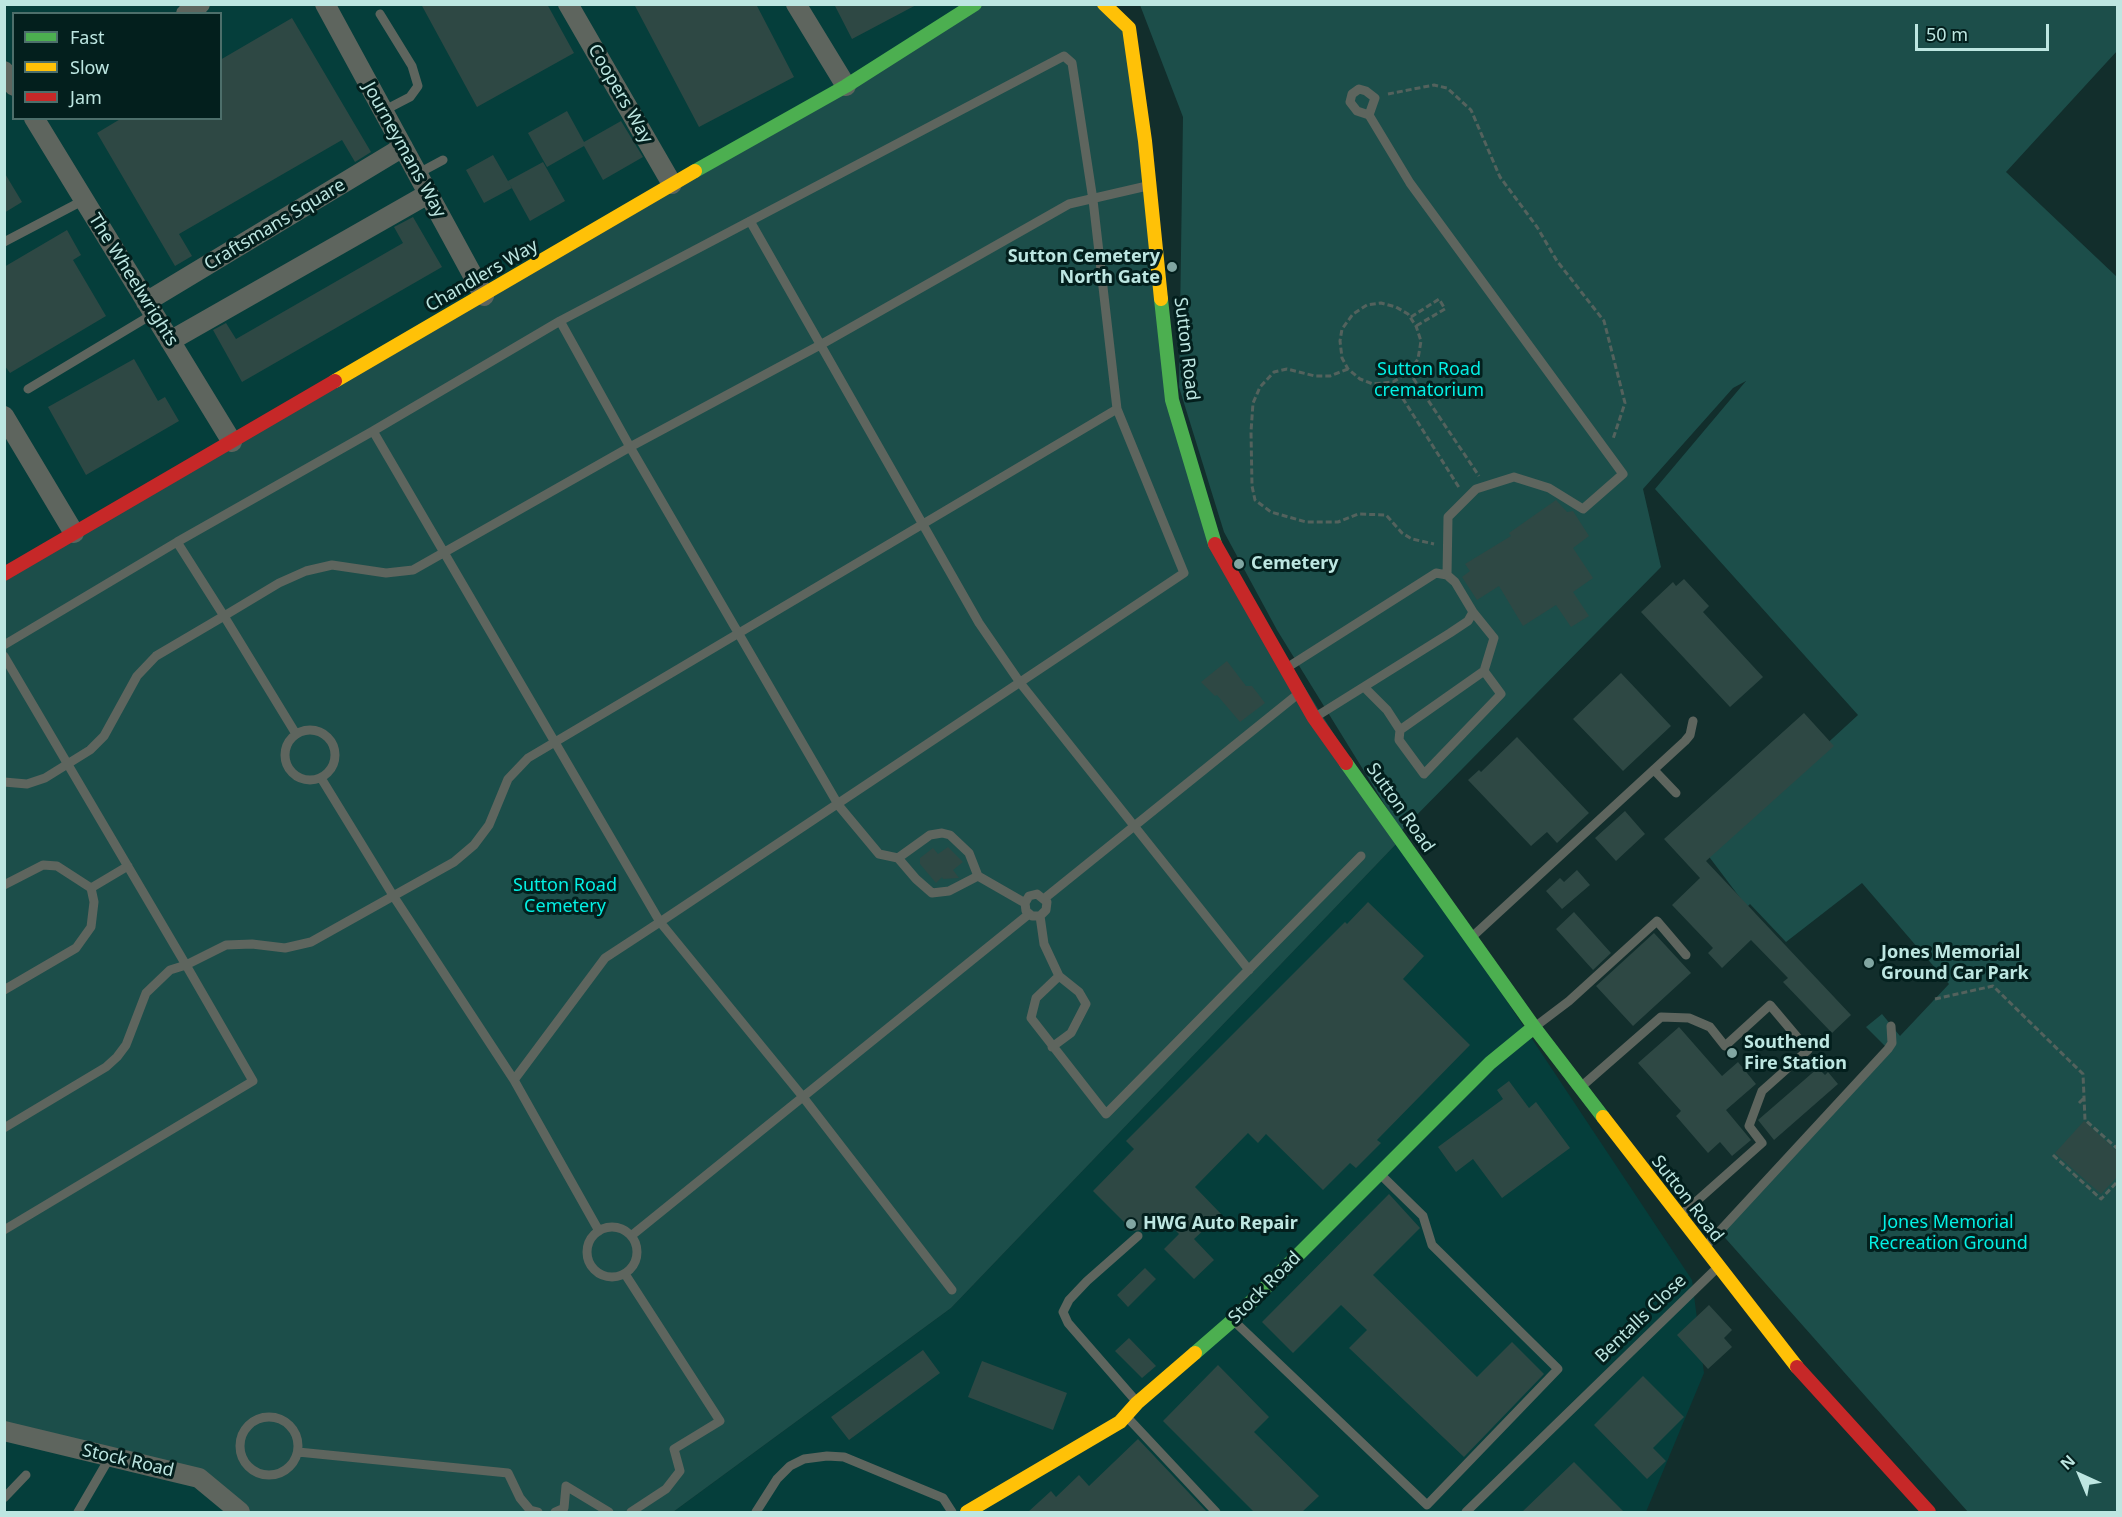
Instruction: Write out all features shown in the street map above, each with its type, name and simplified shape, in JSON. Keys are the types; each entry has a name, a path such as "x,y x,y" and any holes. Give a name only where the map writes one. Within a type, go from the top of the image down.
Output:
{"street":[{"name":"Journeymans Way","path":"325,4 484,296"},
{"name":"Coopers Way","path":"568,4 672,184"},
{"path":"796,4 846,86"},
{"name":"Chandlers Way","path":"4,574 484,296 672,184 846,86 975,4"},
{"name":"Sutton Road","path":"1104,4 1129,28 1175,410 1212,539 1314,718 1534,1027 1678,1217 1810,1383 1929,1512"},
{"name":"The Wheelwrights","path":"35,120 232,442"},
{"name":"Craftsmans Square","path":"150,308 403,147"},
{"path":"170,341 428,194"},
{"path":"4,416 74,533"},
{"name":"Stock Road","path":"968,1512 1120,1422 1137,1403 1233,1320 1490,1063 1534,1027"},
{"name":"Stock Road","path":"4,1431 199,1478 240,1512"}],"lane":[{"path":"380,14 412,66 418,86 410,97 383,111"},
{"path":"4,645 177,542 373,431 560,321 1064,56 1072,63 1093,200 1117,409 1184,573 839,806 604,958 514,1080"},
{"path":"1369,115 1375,98 1359,89 1352,94 1350,102 1357,111 1369,115 1410,183 1623,474 1583,509 1550,488 1514,477 1476,489 1448,517 1447,574 1494,638 1485,671 1400,730"},
{"path":"417,174 443,160"},
{"path":"4,782 27,784 45,778 90,750 104,736 137,676 156,656 279,583 306,571 332,565 386,573 413,570 630,447 822,344 1069,204 1149,186"},
{"path":"4,242 84,200"},
{"path":"750,220 979,623 1022,684 1249,970"},
{"path":"28,389 150,308"},
{"path":"560,321 630,447 839,806 879,855 898,858 916,879 932,892 949,891 978,876"},
{"path":"4,1128 117,1057 126,1045 146,993 170,970 226,945 252,944 285,948 311,942 454,862 474,845 489,825 508,779 528,758 1117,409"},
{"path":"373,431 660,922 803,1097 952,1290"},
{"path":"177,542 296,734"},
{"path":"1286,669 1420,582 1436,573 1447,574"},
{"path":"1314,718 1468,621 1473,612"},
{"path":"4,656 253,1081 4,1230"},
{"path":"1364,687 1387,710 1400,730 1399,740 1424,774 1501,694 1485,671"},
{"path":"1045,898 1300,693"},
{"path":"1472,938 1690,735 1694,721"},
{"path":"310,730 319,731 334,745 334,765 321,778 301,779 289,770 285,748 296,734 310,730"},
{"path":"1654,770 1676,793"},
{"path":"321,778 394,897 514,1080 599,1231"},
{"path":"898,858 930,835 942,833 950,835 969,853 978,876 1025,903 1029,914"},
{"path":"1059,976 1036,998 1031,1018 1106,1114 1361,856"},
{"path":"4,885 43,865 57,866 91,888"},
{"path":"91,888 128,866"},
{"path":"4,990 76,948 85,938 93,914 91,888"},
{"path":"1025,903 1033,894 1045,898"},
{"path":"1045,898 1047,906 1040,916 1044,944 1059,976 1079,992 1086,1005 1071,1033 1052,1047"},
{"path":"631,1236 1029,914 1040,916"},
{"path":"1534,1027 1569,1001 1657,921 1686,955"},
{"path":"1580,1088 1661,1017 1689,1018 1710,1027 1725,1046 1770,1005 1808,1050 1762,1091 1749,1126 1762,1143 1678,1217"},
{"path":"1703,1248 1888,1050 1892,1042 1891,1026"},
{"path":"1233,1320 1427,1505 1558,1369 1432,1245 1423,1216 1380,1174"},
{"path":"612,1227 623,1230 631,1236 636,1246 637,1256 632,1268 625,1274 606,1276 593,1268 588,1248 593,1236 599,1231 612,1227"},
{"path":"1137,1403 1068,1323 1063,1311 1075,1294 1138,1236"},
{"name":"Bentalls Close","path":"1466,1512 1718,1268"},
{"path":"625,1274 720,1421 674,1449 680,1471 666,1489 631,1512"},
{"path":"1126,1415 1216,1512"},
{"path":"269,1416 278,1417 294,1429 299,1442 298,1452 293,1463 283,1472 267,1475 257,1472 243,1459 241,1437 254,1420 269,1416"},
{"path":"298,1452 508,1473 520,1498 530,1510 538,1512"},
{"path":"756,1512 777,1479 790,1466 804,1459 827,1456 844,1457 943,1498 952,1512"},
{"path":"78,1512 110,1457"},
{"path":"4,1498 26,1475"},
{"path":"555,1512 564,1508 566,1486 609,1512"}],"path":[{"path":"1375,98 1396,91 1434,85 1447,88 1470,110 1500,177 1538,227 1557,261 1604,321 1624,403 1619,426 1611,441"},
{"path":"1411,317 1439,299 1445,309 1416,326"},
{"path":"1381,303 1396,307 1411,317 1416,326 1420,352 1409,372 1393,382 1365,382 1348,369 1341,353 1340,341 1345,324 1353,314 1367,305 1381,303"},
{"path":"1348,369 1330,376 1314,376 1287,369 1274,372 1260,387 1253,403 1251,432 1252,486 1255,500 1271,512 1323,524 1338,522 1358,514 1386,515 1402,533 1412,539 1434,544"},
{"path":"1409,372 1482,480"},
{"path":"1393,382 1462,493"},
{"path":"1935,999 1993,986 2083,1074 2085,1120 2118,1149"},
{"path":"2079,1103 2084,1098"},
{"path":"2053,1155 2101,1199 2118,1181"}],"shaded area":[{"path":"5,4 971,5 5,571"},
{"path":"1400,840 1692,1280 1704,1373 1646,1512 673,1512 951,1308"},
{"path":"4,1440 199,1478 233,1512 5,1512"}],"green space":[{"name":"Sutton Road Cemetery","path":"975,5 1104,5 1129,28 1172,400 1212,539 1400,840 951,1308 673,1512 240,1512 199,1478 5,1431 5,574"},
{"path":"1140,5 2117,5 2117,51 2006,172 2117,277 2117,1512 1968,1512 1719,1231 1888,1049 1866,1027 1882,1014 1900,1036 1949,984 1862,883 1786,942 1750,904 1747,907 1707,854 1858,715 1655,489 1746,381 1733,388 1643,489 1661,567 1401,831 1277,630 1224,532 1179,387 1183,117"}],"building":[{"path":"421,4 547,4 574,53 477,107"},
{"path":"634,4 756,4 794,77 699,127"},
{"path":"834,4 918,4 852,39"},
{"path":"292,18 371,152 355,162 342,140 179,234 192,256 175,266 97,133 119,120 222,120 222,59"},
{"path":"567,111 584,142 621,121 643,157 603,180 584,146 547,167 528,133"},
{"path":"493,155 512,188 484,203 466,170"},
{"path":"543,162 565,201 530,221 508,181"},
{"path":"4,172 22,202 4,213"},
{"path":"413,217 442,267 242,382 213,330 226,323 236,339 403,243 394,227"},
{"path":"67,230 81,255 73,260 106,316 10,373 4,365 4,267"},
{"path":"134,359 158,401 165,397 179,421 86,475 48,407"},
{"path":"1556,500 1567,512 1573,511 1589,536 1573,548 1593,578 1573,592 1589,616 1571,627 1556,605 1523,626 1499,586 1477,600 1462,577 1470,571 1465,564 1511,536 1509,533"},
{"path":"1684,579 1709,606 1703,612 1763,677 1730,707 1641,612 1673,582 1676,586"},
{"path":"1227,661 1246,686 1252,686 1265,703 1240,722 1217,695 1215,696 1201,682"},
{"path":"1621,673 1671,726 1623,771 1573,719"},
{"path":"1804,713 1834,746 1706,861 1851,1015 1832,1033 1783,982 1788,978 1751,940 1722,968 1708,953 1713,948 1672,905 1700,878 1664,839"},
{"path":"1517,737 1589,813 1557,843 1547,832 1531,846 1468,780 1479,770 1481,772"},
{"path":"1625,811 1645,834 1616,861 1595,838"},
{"path":"948,847 963,862 953,870 959,878 943,879 942,877 936,883 920,864 920,858 933,848 938,854"},
{"path":"1577,870 1590,885 1562,909 1546,891 1560,878 1564,882"},
{"path":"1368,902 1424,956 1403,979 1470,1045 1377,1140 1381,1143 1356,1168 1350,1163 1323,1190 1266,1134 1258,1143 1248,1133 1195,1187 1221,1214 1194,1239 1214,1260 1194,1279 1164,1249 1179,1234 1158,1212 1140,1230 1133,1231 1093,1191 1134,1149 1126,1141 1345,922 1347,924"},
{"path":"1574,912 1611,953 1593,970 1556,929"},
{"path":"1654,933 1691,973 1633,1026 1596,986"},
{"path":"1679,1027 1722,1076 1738,1062 1756,1084 1726,1110 1751,1140 1732,1156 1720,1142 1708,1153 1676,1116 1681,1111 1638,1063"},
{"path":"1818,1068 1825,1075 1828,1072 1838,1084 1774,1140 1758,1120"},
{"path":"1509,1081 1529,1108 1536,1102 1570,1148 1502,1198 1473,1159 1456,1172 1438,1147 1503,1099 1497,1090"},
{"path":"2084,1121 2118,1152 2118,1176 2101,1194 2055,1153"},
{"path":"1389,1194 1420,1228 1373,1275 1477,1377 1512,1342 1544,1374 1464,1457 1349,1348 1367,1330 1341,1305 1293,1353 1262,1322"},
{"path":"1145,1268 1156,1279 1128,1307 1117,1295"},
{"path":"1709,1305 1732,1330 1724,1338 1732,1347 1708,1369 1677,1335"},
{"path":"1129,1338 1156,1366 1142,1378 1115,1351"},
{"path":"923,1350 940,1373 849,1440 831,1417"},
{"path":"982,1361 1067,1393 1053,1430 968,1397"},
{"path":"1218,1365 1269,1417 1254,1432 1319,1496 1302,1512 1254,1512 1163,1421"},
{"path":"1643,1376 1684,1417 1653,1448 1666,1461 1647,1479 1594,1425"},
{"path":"1138,1439 1207,1512 1028,1512 1051,1491 1056,1497 1079,1475 1089,1486"},
{"path":"1574,1462 1624,1512 1522,1512"}],"traffic: fast":[{"path":"695,171 846,86 975,4"},
{"path":"1161,299 1172,400 1215,544"},
{"path":"1346,763 1534,1027 1603,1117"},
{"path":"1195,1353 1233,1320 1490,1063 1534,1027"}],"traffic: slow":[{"path":"1104,4 1129,28 1145,141 1161,299"},
{"path":"335,381 695,171"},
{"path":"1603,1117 1797,1367"},
{"path":"967,1512 1120,1422 1137,1403 1195,1353"}],"traffic: jam":[{"path":"4,574 335,381"},
{"path":"1215,544 1314,718 1346,763"},
{"path":"1797,1367 1929,1512"}],"place":[{"name":"Sutton Cemetery North Gate","path":"1172,267"},
{"name":"Cemetery","path":"1239,564"},
{"name":"Jones Memorial Ground Car Park","path":"1869,963"},
{"name":"Southend Fire Station","path":"1732,1053"},
{"name":"HWG Auto Repair","path":"1131,1224"}],"park label":[{"name":"Sutton Road crematorium","path":"1429,380"},
{"name":"Jones Memorial Recreation Ground","path":"1948,1233"}]}
